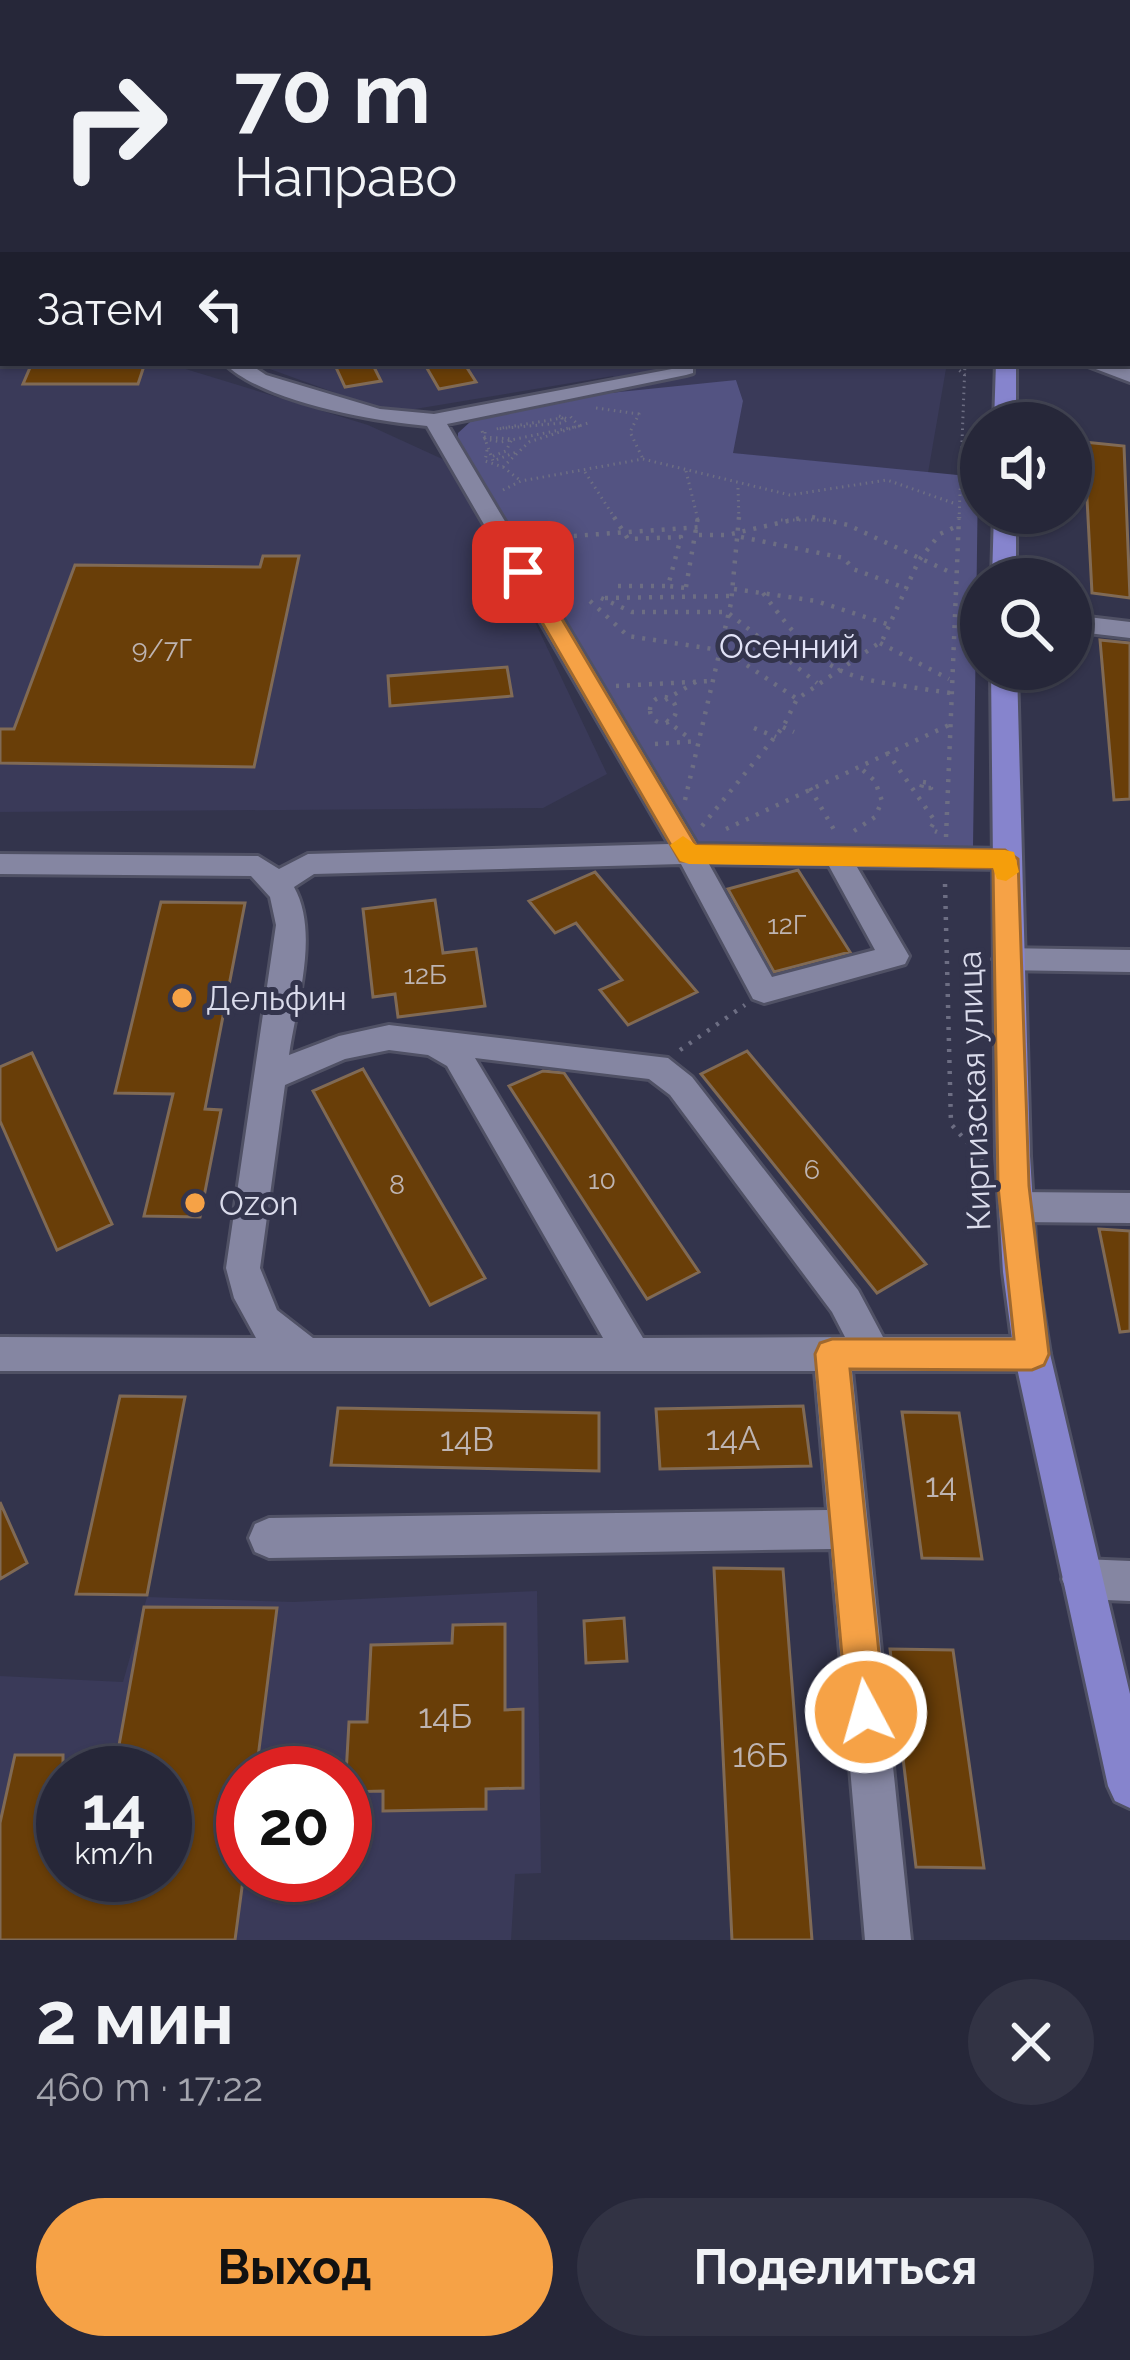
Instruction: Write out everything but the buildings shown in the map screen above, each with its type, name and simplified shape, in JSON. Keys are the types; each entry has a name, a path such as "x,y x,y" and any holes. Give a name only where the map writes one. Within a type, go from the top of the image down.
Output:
{"main road":[{"path":"1006,366 1006,402"},
{"name":"Киргизская улица","path":"1004,690 1016,1207 1032,1354 1130,1786"}],"street":[{"path":"238,366 259,379 378,415 434,420 625,370 686,369"},
{"path":"1099,366 1130,376"},
{"path":"434,420 464,463 563,644 698,838 764,991 894,956 838,844"},
{"path":"1092,625 1130,630"},
{"path":"280,882 308,864 698,838 1005,859"},
{"path":"0,864 258,866 280,882 292,908 243,1268 251,1309 283,1344 311,1355"},
{"path":"1008,959 1130,962"},
{"path":"270,1078 323,1052 368,1041 438,1041 657,1067 681,1086 845,1301 873,1354"},
{"path":"438,1041 458,1058 633,1355"},
{"path":"1016,1207 1130,1208"},
{"path":"0,1354 1032,1354"},
{"path":"832,1354 888,1940"},
{"path":"269,1538 848,1529"},
{"path":"1082,1579 1130,1581"}],"path":[{"path":"954,366 965,375"},
{"path":"496,493 521,481 643,459 738,485 815,494 886,481 956,505 965,366"},
{"path":"588,408 640,414 630,432 643,459"},
{"path":"490,457 481,435 494,423 561,415 580,423 511,438 484,436 493,426 517,420 568,418 562,423 503,432 496,428 536,419 562,418 562,423"},
{"path":"490,457 502,462 600,416 605,419"},
{"path":"586,424 596,422"},
{"path":"490,457 509,448 511,438"},
{"path":"488,449 484,461 503,466 521,481"},
{"path":"503,466 519,451"},
{"path":"477,462 487,478"},
{"path":"686,471 700,526 686,591"},
{"path":"585,472 628,539 681,538 668,586"},
{"path":"671,794 683,808 694,741 734,589 742,534 738,485"},
{"path":"742,534 784,519 826,519 954,574"},
{"path":"534,557 524,539 700,526"},
{"path":"688,820 698,838 783,728 797,699 880,643 919,560 940,534 955,526"},
{"path":"699,535 742,534 844,558 853,569 908,590"},
{"path":"618,586 668,586 730,596"},
{"path":"734,589 816,602 890,625"},
{"path":"577,605 601,598 686,591"},
{"path":"763,592 806,650 853,681 950,693"},
{"path":"601,598 632,612 727,612 817,683"},
{"path":"590,601 636,640 718,648 797,699"},
{"path":"880,643 951,680"},
{"path":"644,673 648,681"},
{"path":"694,741 666,720 653,718 647,708 699,680"},
{"path":"611,687 648,681 710,681"},
{"path":"665,700 679,708 666,720"},
{"path":"725,836 716,834 949,725"},
{"path":"754,728 776,737"},
{"path":"783,728 794,732"},
{"path":"644,746 694,741"},
{"path":"886,752 919,787 934,821 930,829 937,832"},
{"path":"838,762 848,770"},
{"path":"810,788 838,844 865,826 881,806 878,785 857,765"},
{"path":"926,840 946,821"},
{"path":"657,1067 764,991"}],"shaded area":[{"path":"0,366 176,366 368,425 462,468 607,774 543,808 0,812"},
{"path":"261,366 946,366 928,473 732,453 743,401 736,380 620,396 613,376 391,413"},
{"path":"537,1591 541,1873 515,1874 511,1940 0,1940 0,1676 123,1682 147,1597 294,1602"}],"green space":[{"name":"Осенний","path":"736,380 743,401 733,453 960,475 960,534 977,534 977,558 960,558 960,690 975,690 973,847 694,842 458,442 458,433 470,422 561,398"}],"slow traffic":[{"path":"683,845 689,854 1005,859 1006,872"}],"place":[{"name":"Дельфин","path":"182,998"},
{"name":"Ozon","path":"195,1203"}],"route":[{"path":"523,572 689,854 1005,859 1014,1186 1032,1354 832,1354 866,1712"}]}
